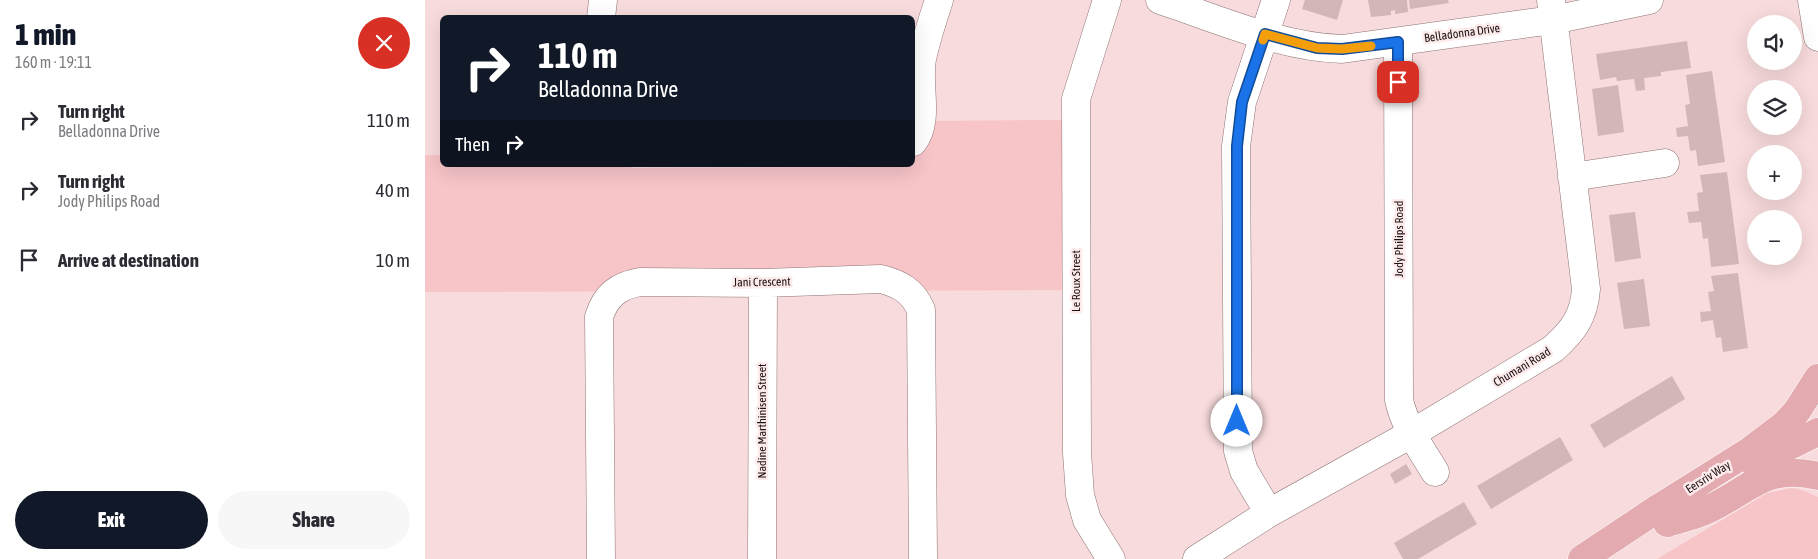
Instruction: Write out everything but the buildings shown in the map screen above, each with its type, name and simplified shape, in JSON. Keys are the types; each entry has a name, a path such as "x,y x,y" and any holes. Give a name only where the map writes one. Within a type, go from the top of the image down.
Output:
{"main road":[{"name":"Eersriv Way","path":"1582,559 1660,506 1751,450 1784,425 1797,411 1818,378"},
{"name":"Eersriv Way","path":"1614,559 1775,453 1818,432"},
{"path":"1667,523 1707,511 1771,474 1795,472 1818,476"}],"street":[{"path":"601,15 603,0"},
{"path":"915,139 920,119 921,61 939,0"},
{"name":"Le Roux Street","path":"1107,0 1076,99 1077,423 1080,494 1087,520 1111,559"},
{"name":"Belladonna Drive","path":"1160,0 1265,34 1317,48 1342,49 1398,42 1552,10 1649,0"},
{"path":"1269,512 1244,471 1238,451 1237,146 1242,102 1276,0"},
{"path":"1812,0 1818,37"},
{"name":"Chumani Road","path":"1197,559 1269,512 1411,434 1553,348 1570,334 1580,319 1585,304 1586,289 1552,10"},
{"name":"Jody Philips Road","path":"1398,42 1399,400 1402,414 1411,434 1435,472"},
{"path":"1572,177 1665,163"},
{"name":"Jani Crescent","path":"601,559 599,317 603,306 612,293 625,285 640,282 763,282 881,279 899,284 917,301 921,310 923,559"},
{"name":"Nadine Marthinisen Street","path":"762,559 763,282"}],"shaded area":[{"path":"1067,120 1068,290 425,292 425,155 440,155 440,167 915,167 915,156 929,121"},
{"path":"1792,488 1818,497 1818,559 1657,559 1767,493"}],"slow traffic":[{"path":"1263,40 1265,34 1317,48 1342,49 1371,46"}],"route":[{"path":"1237,421 1237,146 1242,102 1265,34 1317,48 1342,49 1398,42 1398,82"}]}
